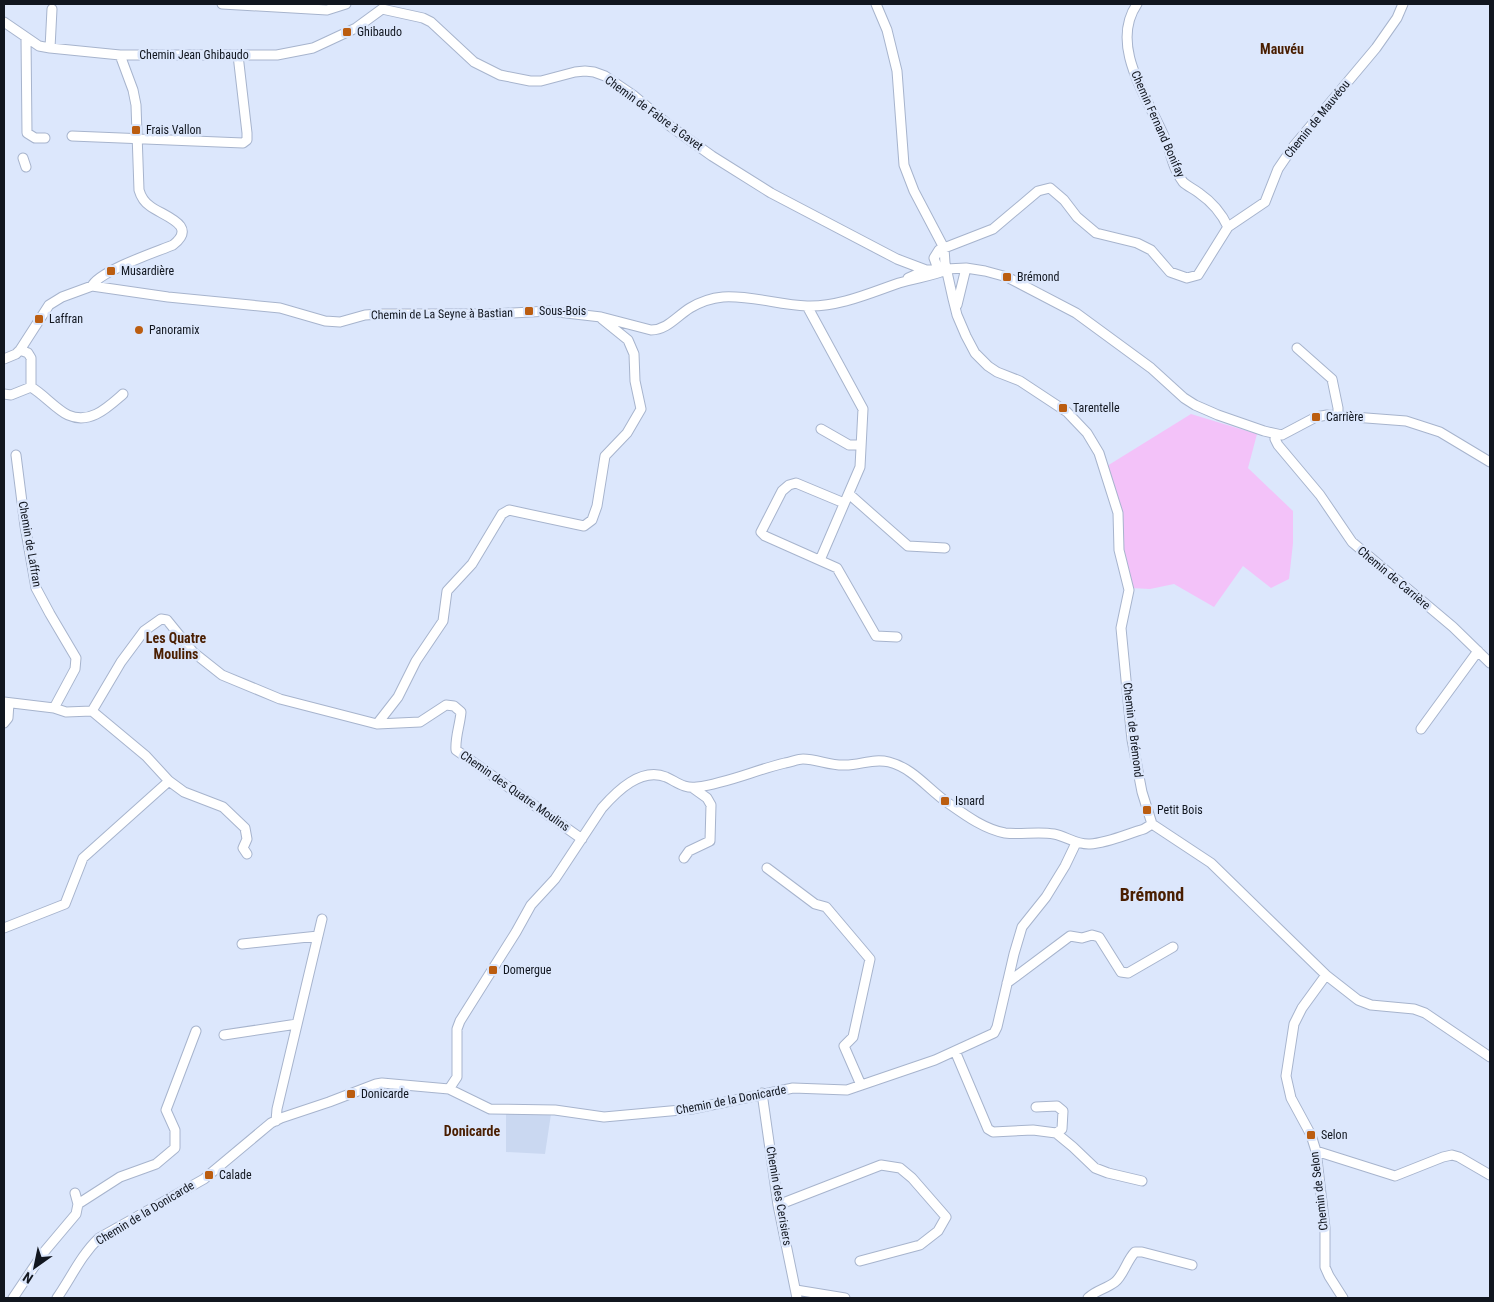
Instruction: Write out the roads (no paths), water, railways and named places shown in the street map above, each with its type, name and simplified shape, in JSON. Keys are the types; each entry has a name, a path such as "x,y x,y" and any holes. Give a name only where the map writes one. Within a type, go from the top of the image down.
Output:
{"street":[{"path":"222,4 328,10 346,4"},
{"path":"876,4 887,30 897,71 904,165 914,191 944,248 942,270"},
{"name":"Chemin Fernand Bonifay","path":"1138,4 1129,22 1127,31 1133,70 1165,137 1176,170 1184,183 1207,198 1218,209 1228,226"},
{"name":"Chemin de Mauvéou","path":"944,248 993,229 1038,191 1050,188 1064,200 1077,217 1096,233 1137,243 1151,250 1170,272 1187,278 1198,275 1228,226 1265,202 1278,168 1293,147 1376,48 1397,18 1403,4"},
{"name":"Chemin Jean Ghibaudo","path":"4,22 39,46 50,48 120,54 277,54 312,48 356,28 382,6"},
{"name":"Chemin de Fabre à Gavet","path":"382,6 431,22 474,62 500,75 541,80 585,71 605,76 633,95 691,141 788,203 897,259 926,270"},
{"path":"50,48 52,9"},
{"path":"26,38 27,133 35,138 45,138"},
{"path":"92,286 97,280 111,271 173,245 182,235 181,227 177,222 149,206 142,199 139,190 136,105 133,90 120,54"},
{"path":"72,136 243,144 247,140 247,133 238,55"},
{"name":"Chemin de Fabre à Gavet","path":"897,259 917,276"},
{"path":"957,315 958,295 966,268"},
{"name":"Chemin de La Seyne à Bastian","path":"917,276 926,270 966,268 1007,277 1076,313 1151,368 1184,398 1195,405 1218,416 1276,435"},
{"name":"Chemin de La Seyne à Bastian","path":"4,359 16,354 20,350 49,305 62,297 92,286 168,297 280,308 325,321 340,322 364,315 381,314 493,314 536,311 601,317 657,330 692,307 711,299 723,297 807,306 850,300 917,276 942,270"},
{"name":"Chemin de Brémond","path":"942,270 957,315 975,352 988,366 997,372 1020,381 1063,408 1078,421 1099,453 1118,513 1120,550 1129,590 1121,628 1131,730 1142,792 1152,824"},
{"path":"807,306 863,409 860,467 820,560"},
{"path":"377,724 398,697 416,661 443,621 447,591 472,564 502,514 508,510 584,526 592,520 597,506 605,456 627,434 641,409 635,380 634,354 628,340 601,317"},
{"path":"1297,348 1332,378 1338,416"},
{"path":"20,350 28,353 31,358 31,386"},
{"path":"4,394 11,395 31,386"},
{"path":"31,386 68,415 82,417 96,416 123,394"},
{"path":"1276,435 1286,433 1316,417 1338,416 1406,421 1440,432 1490,462"},
{"path":"821,429 849,445 861,445"},
{"name":"Chemin de Carrière","path":"1276,435 1278,445 1320,495 1352,542 1453,627 1490,663"},
{"path":"1473,451 1490,456"},
{"name":"Chemin de Laffran","path":"16,455 25,526 36,588 76,658 75,669 54,708"},
{"path":"844,503 796,483 789,485 782,491 761,532 765,536 837,568 876,636 897,637"},
{"path":"849,494 908,546 945,548"},
{"name":"Chemin des Quatre Moulins","path":"92,711 121,662 144,631 161,619 167,620 193,652 222,675 280,699 377,724 420,722 446,705 454,706 461,712 455,740 456,750 582,839 602,808 640,776 660,775 679,785 694,788 713,785 772,766 803,759 844,765 876,760 891,762 911,772 945,801 984,826 1005,833 1060,835 1076,843 1088,844 1144,829 1152,824"},
{"path":"1421,729 1478,651"},
{"path":"4,723 8,718 6,702 54,708 66,712 92,711 146,756 169,781 184,792 223,807 245,828 247,839 243,848 247,854"},
{"path":"4,928 65,904 83,858 169,781"},
{"path":"684,858 690,850 710,841 711,805 707,798 694,788"},
{"path":"1152,824 1211,863 1326,974 1364,1003 1414,1009 1425,1014 1490,1057"},
{"path":"449,1089 457,1077 457,1029 460,1021 512,940 531,905 555,879 582,839"},
{"name":"Chemin de la Donicarde","path":"57,1298 79,1261 89,1247 99,1238 204,1179 276,1121 376,1084 449,1089 490,1109 555,1110 604,1117 692,1109 793,1088 846,1090 935,1060 994,1033 1022,927 1046,897 1065,866 1076,843"},
{"path":"767,868 815,904 826,906 870,959 853,1037 844,1046 861,1086"},
{"path":"276,1121 277,1109 322,919"},
{"path":"1007,983 1070,936 1082,938 1092,935 1099,937 1121,972 1128,973 1173,947"},
{"path":"242,944 318,936"},
{"name":"Chemin de Selon","path":"1326,974 1302,1008 1294,1024 1287,1067 1288,1088 1291,1098 1311,1135 1316,1151 1325,1228 1325,1267 1343,1298"},
{"path":"224,1035 297,1024"},
{"path":"78,1204 120,1177 156,1164 174,1148 175,1130 166,1110 196,1031"},
{"path":"955,1051 988,1129 993,1132 1033,1130 1056,1133 1095,1168 1142,1181"},
{"name":"Chemin des Cerisiers","path":"762,1093 778,1205 797,1294"},
{"path":"1036,1107 1057,1106 1063,1111 1062,1130 1056,1133"},
{"path":"1316,1151 1395,1176 1443,1156 1452,1155 1490,1175"},
{"path":"778,1205 881,1165 900,1168 912,1178 946,1217 938,1230 920,1244 860,1261"},
{"path":"13,1298 44,1252 76,1214 78,1204 75,1193"},
{"path":"1088,1298 1094,1292 1116,1281 1135,1252 1142,1252 1192,1265"},
{"path":"797,1294 845,1298"}],"place":[{"name":"Ghibaudo","path":"347,32"},
{"name":"Frais Vallon","path":"136,130"},
{"name":"Musardière","path":"111,271"},
{"name":"Brémond","path":"1007,277"},
{"name":"Sous-Bois","path":"529,311"},
{"name":"Laffran","path":"39,319"},
{"name":"Panoramix","path":"139,330"},
{"name":"Tarentelle","path":"1063,408"},
{"name":"Carrière","path":"1316,417"},
{"name":"Isnard","path":"945,801"},
{"name":"Petit Bois","path":"1147,810"},
{"name":"Domergue","path":"493,970"},
{"name":"Donicarde","path":"351,1094"},
{"name":"Selon","path":"1311,1135"},
{"name":"Calade","path":"209,1175"}],"district":[{"name":"Mauvéu","path":"1282,49"},
{"name":"Les Quatre Moulins","path":"176,646"},
{"name":"Brémond","path":"1152,894"},
{"name":"Donicarde","path":"472,1131"}]}
